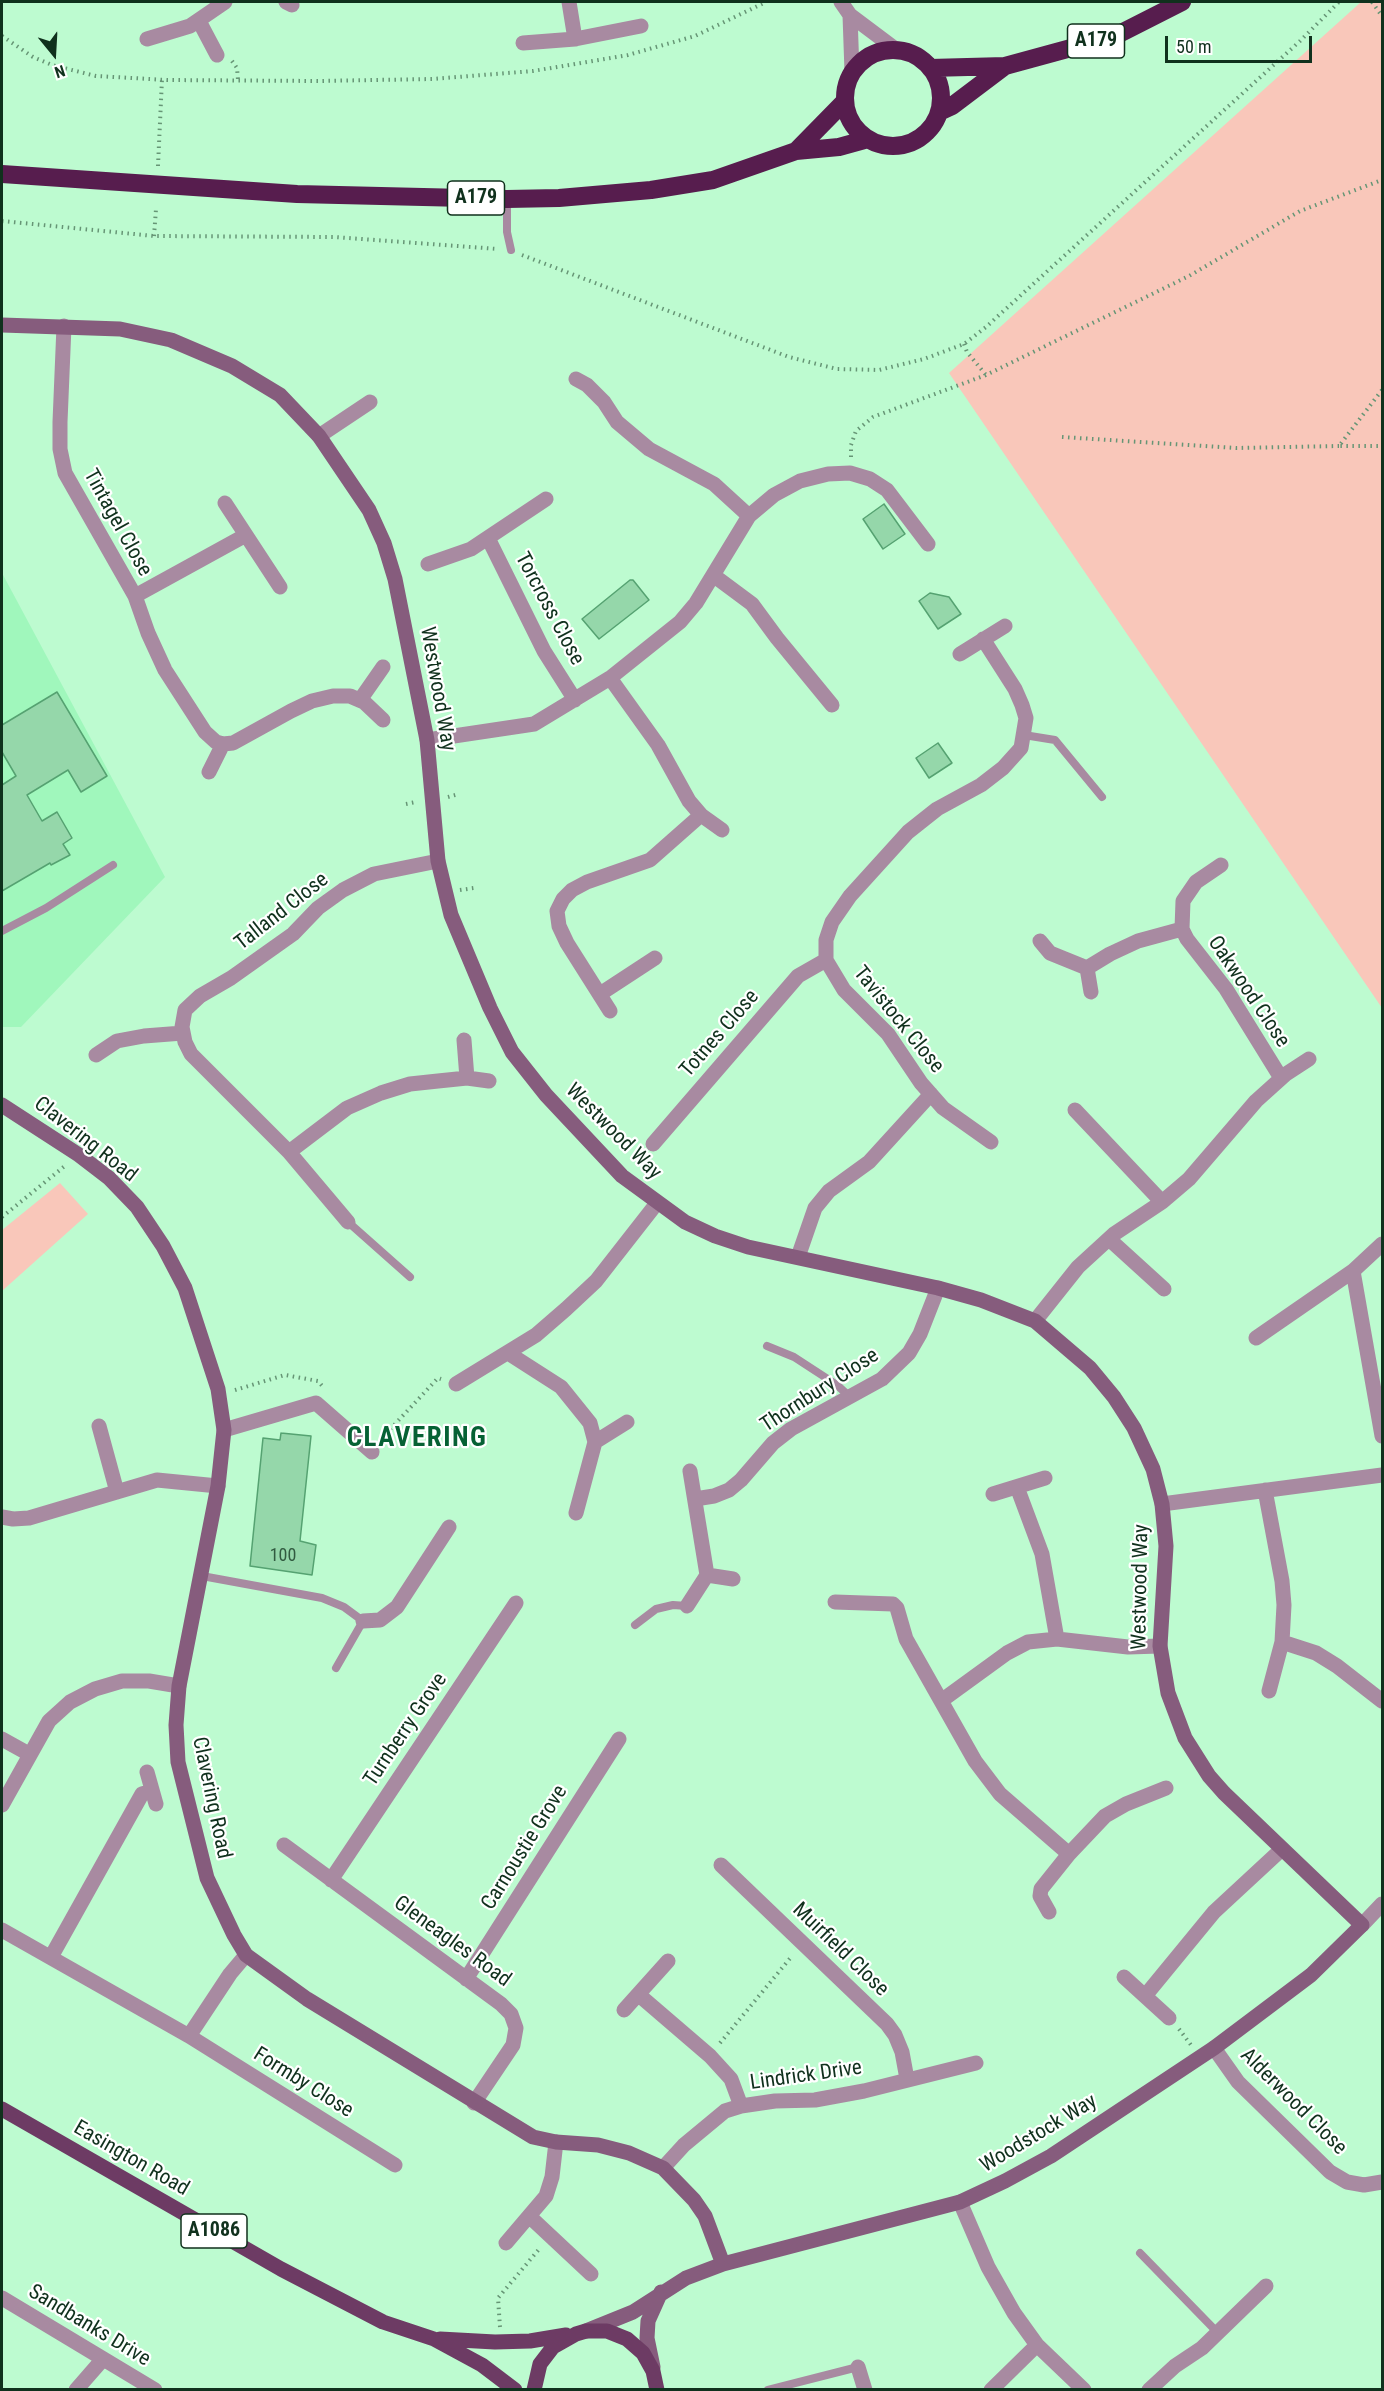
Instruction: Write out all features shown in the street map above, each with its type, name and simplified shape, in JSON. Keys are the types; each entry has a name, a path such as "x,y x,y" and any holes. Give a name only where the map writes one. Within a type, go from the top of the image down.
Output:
{"highway":[{"name":"A179","path":"1005,66 1115,36 1182,2"},
{"path":"898,51 919,57 930,68 941,93 939,112 927,131 910,143 896,146 882,145 868,139 856,129 848,116 845,101 846,86 852,72 862,61 876,53 898,51"},
{"path":"930,68 1005,66"},
{"path":"939,112 952,106 1005,66"},
{"path":"796,151 845,101"},
{"path":"796,151 839,147 868,139"},
{"name":"A179","path":"2,174 297,194 559,198 639,191 713,180 796,151"}],"main road":[{"name":"Easington Road","path":"2,2109 281,2270 382,2322 434,2339 482,2365 515,2390"},
{"name":"Easington Road","path":"434,2339 495,2342 607,2331 627,2339 643,2353 653,2371"},
{"path":"534,2390 540,2364 546,2355 553,2347 581,2332"},
{"path":"653,2371 658,2389"}],"street":[{"path":"147,39 190,26 225,2"},
{"path":"570,2 575,39"},
{"path":"841,2 850,15 898,51"},
{"path":"850,15 852,72"},
{"path":"199,21 223,55"},
{"path":"523,43 575,39 640,26"},
{"name":"Westwood Way","path":"2,325 120,329 171,340 232,366 280,395 320,436 369,510 384,543 395,579 427,740 438,861 451,915 465,952 512,1052 546,1095 622,1176 684,1222 748,1247 938,1288 981,1300 1035,1321 1090,1368 1114,1397 1134,1428 1153,1469 1162,1504 1166,1546 1160,1646 1168,1693 1176,1716 1197,1758 1224,1793 1362,1925"},
{"name":"Tintagel Close","path":"64,326 60,449 65,473 135,596 147,633 165,670 205,732 216,742 223,744"},
{"path":"576,379 587,385 604,402 617,422 641,443 664,459 714,484 749,516"},
{"path":"320,436 370,402"},
{"path":"850,473 870,479 887,490 928,544"},
{"name":"Torcross Close","path":"427,740 534,724 610,678 680,622 696,603 749,516 774,495 800,481 828,474 850,473"},
{"name":"Torcross Close","path":"428,564 471,549 546,499"},
{"path":"225,503 280,587"},
{"name":"Tintagel Close","path":"135,596 246,534"},
{"name":"Torcross Close","path":"488,538 544,651 575,700"},
{"path":"712,575 752,604 832,705"},
{"path":"960,654 1005,626"},
{"path":"984,639 1015,689 1026,718 1024,735"},
{"path":"360,700 383,667"},
{"name":"Torcross Close","path":"610,678 658,745 689,801 701,815 722,830"},
{"path":"209,772 223,744 244,738 312,701 333,696 350,696 376,711 383,720"},
{"name":"Tavistock Close","path":"991,1142 943,1108 888,1034 844,990 826,960 826,940 832,922 850,896 908,832 937,809 981,785 1003,768 1021,748 1024,735"},
{"path":"610,1011 559,926 557,911 563,899 572,890 587,882 650,860 701,815"},
{"name":"Talland Close","path":"183,1034 182,1027 186,1010 200,996 231,978 293,934 318,908 344,890 374,874 438,861"},
{"name":"Oakwood Close","path":"1221,865 1196,882 1183,901 1182,929 1187,939 1226,989 1281,1078"},
{"name":"Oakwood Close","path":"1087,968 1138,941 1182,929"},
{"path":"1040,941 1050,952 1087,968 1090,992"},
{"path":"600,994 655,958"},
{"name":"Totnes Close","path":"653,1144 798,976 826,960"},
{"path":"96,1055 117,1041 144,1036 183,1034 191,1054 288,1152 348,1222"},
{"path":"465,1040 467,1078"},
{"name":"Oakwood Close","path":"1035,1321 1078,1267 1109,1239 1162,1202 1189,1179 1234,1124 1281,1078 1309,1059"},
{"path":"288,1152 347,1108 381,1093 410,1084 467,1078 489,1081"},
{"name":"Tavistock Close","path":"798,1257 815,1208 830,1191 869,1162 931,1094"},
{"name":"Clavering Road","path":"2,1105 79,1155 108,1178 136,1207 163,1246 185,1288 218,1389 224,1430 218,1486 179,1686 176,1725 178,1762 207,1878 225,1918 246,1955 307,1999 533,2137 556,2142 598,2145 629,2153 663,2168 705,2216 723,2264"},
{"path":"1075,1110 1162,1202"},
{"path":"456,1384 536,1335 596,1281 657,1203"},
{"path":"1109,1239 1164,1289"},
{"path":"1256,1338 1353,1271 1383,1244"},
{"path":"1353,1271 1383,1436"},
{"name":"Thornbury Close","path":"695,1499 714,1496 729,1490 741,1480 773,1443 792,1429 882,1379 909,1353 920,1334 938,1288"},
{"path":"508,1353 561,1387 590,1423 595,1442 576,1513"},
{"path":"224,1430 316,1402 372,1452"},
{"path":"595,1442 627,1422"},
{"path":"99,1426 117,1492"},
{"path":"687,1606 707,1575 690,1471"},
{"path":"1162,1504 1383,1475"},
{"path":"993,1494 1045,1478"},
{"path":"2,1517 29,1518 157,1480 218,1486"},
{"path":"1017,1487 1042,1554 1057,1639"},
{"path":"1265,1490 1282,1581 1284,1605 1282,1642 1269,1691"},
{"path":"363,1621 380,1620 397,1607 449,1527"},
{"path":"707,1575 733,1579"},
{"path":"835,1602 893,1604 897,1608 906,1639 975,1761 1000,1794 1068,1854"},
{"name":"Turnberry Grove","path":"331,1880 516,1603"},
{"path":"941,1701 1006,1653 1028,1642 1057,1639 1128,1647 1160,1646"},
{"path":"1282,1642 1316,1653 1383,1701"},
{"path":"2,1805 29,1754 54,1716 70,1702 94,1689 122,1681 149,1681 179,1686"},
{"path":"2,1739 29,1754"},
{"name":"Carnoustie Grove","path":"466,1979 619,1739"},
{"path":"51,1957 142,1794 154,1798 147,1772"},
{"path":"1048,1912 1040,1896 1041,1889 1068,1854 1105,1816 1126,1804 1166,1788"},
{"name":"Gleneagles Road","path":"284,1845 507,2008 516,2028 513,2045 474,2103"},
{"path":"1144,1996 1214,1912 1282,1849"},
{"name":"Muirfield Close","path":"721,1865 887,2024 895,2035 902,2052 907,2079"},
{"name":"Woodstock Way","path":"581,2332 633,2312 686,2278 723,2264 960,2202 1005,2181 1051,2156 1214,2048 1311,1975 1383,1904"},
{"name":"Formby Close","path":"2,1930 189,2036 395,2165"},
{"path":"189,2036 230,1974 246,1955"},
{"path":"624,2010 668,1961"},
{"path":"1124,1977 1169,2018"},
{"path":"639,1995 710,2056 731,2079 741,2106"},
{"name":"Alderwood Close","path":"1214,2048 1238,2082 1330,2172 1347,2182 1364,2185 1383,2182"},
{"name":"Lindrick Drive","path":"663,2168 684,2145 725,2111 775,2101 815,2100 864,2091 976,2063"},
{"path":"506,2243 546,2196 552,2177 556,2142"},
{"path":"960,2202 988,2267 1014,2313 1037,2345 1084,2390"},
{"path":"529,2216 591,2274"},
{"path":"1149,2390 1175,2366 1202,2348 1266,2286"},
{"path":"653,2371 647,2338 648,2322 661,2292"},
{"name":"Sandbanks Drive","path":"2,2298 155,2390"},
{"path":"991,2390 1037,2345"},
{"path":"76,2390 103,2359"},
{"path":"858,2367 865,2390"}],"lane":[{"path":"507,199 507,232 512,250"},
{"path":"1024,735 1055,740 1102,797"},
{"path":"2,932 46,908 113,865"},
{"path":"348,1222 410,1277"},
{"path":"768,1346 794,1357 850,1396"},
{"path":"202,1576 322,1598 344,1607 363,1621 336,1668"},
{"path":"635,1625 656,1609 673,1605 687,1606"},
{"path":"1140,2253 1218,2333"},
{"path":"768,2390 858,2367"}],"path":[{"path":"2,36 33,57 78,74 116,78 318,81 432,79 572,66 628,55 695,36 766,2"},
{"path":"2,221 154,236 333,237 512,250 538,263 789,357 837,369 879,370 924,359 964,344 986,327 1300,41 1339,2"},
{"path":"1372,2 1383,16"},
{"path":"223,55 237,68 238,80"},
{"path":"158,166 162,80"},
{"path":"850,473 851,445 856,431 873,417 986,375 1189,276 1300,212 1383,180"},
{"path":"154,236 156,209"},
{"path":"964,344 967,352 986,375"},
{"path":"1339,446 1383,390"},
{"path":"1062,437 1236,448 1383,446"},
{"path":"406,804 420,801"},
{"path":"2,1217 79,1155"},
{"path":"715,2049 792,1955"},
{"path":"1169,2018 1200,2057"},
{"path":"495,2333 500,2333 498,2298 550,2236"}],"shaded area":[{"path":"1361,2 1382,2 1382,1008 949,373"},
{"path":"2,573 165,877 21,1027 2,1027"},
{"path":"60,1183 88,1214 2,1291 2,1230"}],"building":[{"path":"884,504 905,534 883,549 863,519"},
{"path":"630,580 633,580 649,600 599,639 582,619"},
{"path":"930,593 949,597 961,614 938,629 919,601"},
{"path":"57,692 107,776 81,792 68,770 27,795 42,821 57,812 72,838 63,844 70,855 51,865 50,863 2,891 2,785 16,776 2,752 2,725"},
{"path":"938,743 952,763 929,778 916,758"},
{"path":"281,1433 311,1436 300,1541 316,1545 312,1575 250,1566 263,1438 280,1440"}],"district":[{"name":"CLAVERING","path":"417,1439"}]}
